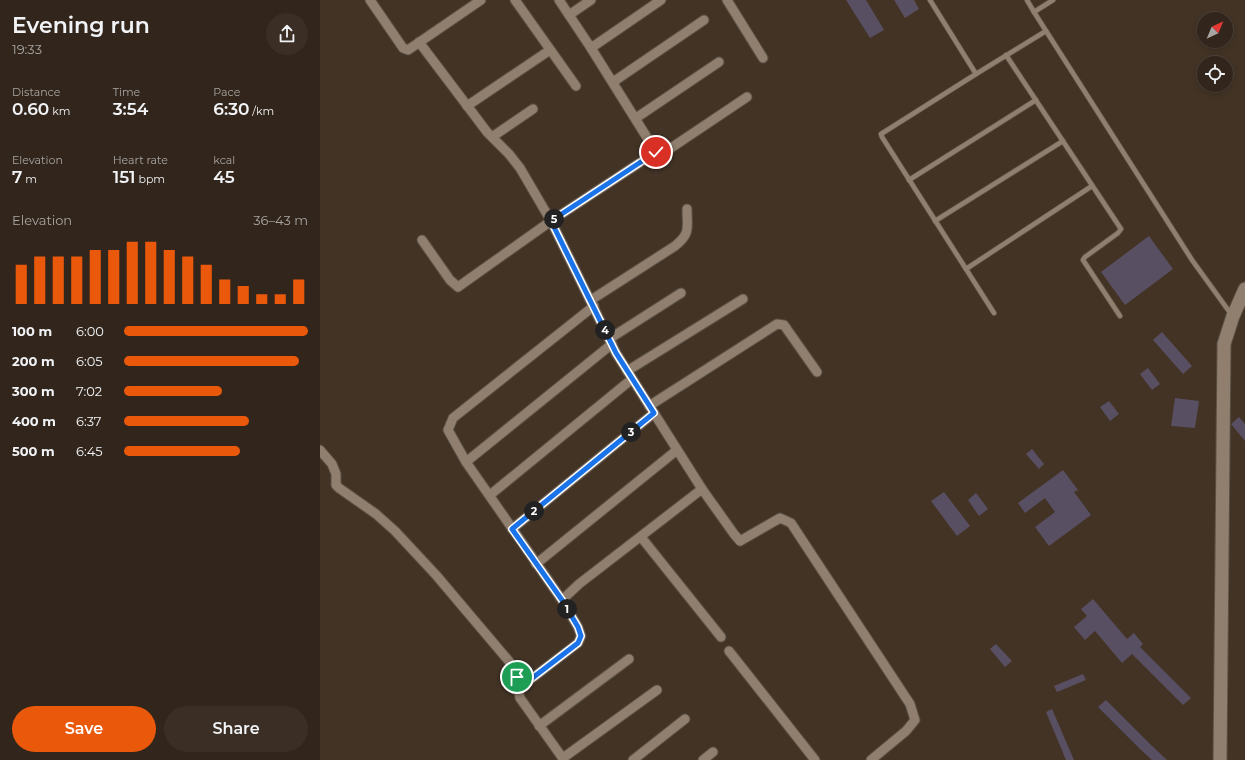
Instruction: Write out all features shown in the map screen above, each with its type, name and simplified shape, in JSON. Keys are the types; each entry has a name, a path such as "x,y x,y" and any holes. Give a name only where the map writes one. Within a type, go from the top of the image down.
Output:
{"street":[{"path":"370,0 403,48 408,50 481,0"},
{"path":"515,0 576,86"},
{"path":"559,0 592,48 656,152 662,154 747,97"},
{"path":"569,15 591,0"},
{"path":"592,48 662,0"},
{"path":"728,0 763,58"},
{"path":"613,82 704,20"},
{"path":"419,42 467,106 520,168 551,221 611,341 630,375 702,489 734,534 740,541 780,518 791,522 910,704 915,720 906,730 871,760"},
{"path":"467,106 550,50"},
{"path":"636,118 719,62"},
{"path":"492,137 533,109"},
{"path":"422,240 450,280 458,287 551,221 656,152"},
{"path":"518,689 578,643 581,636 578,627 562,600 466,462 448,430 453,418 592,303 683,239 687,232 687,209"},
{"path":"1220,760 1224,344 1233,316 1245,290"},
{"path":"466,462 611,341 681,293"},
{"path":"490,495 630,375 743,298"},
{"path":"512,529 651,410 777,324 784,325 817,372"},
{"path":"320,450 332,464 336,474 336,485 376,514 406,541 513,666 516,671 520,698 563,759 657,690"},
{"path":"536,564 677,450"},
{"path":"562,600 579,584 702,489"},
{"path":"641,537 721,637"},
{"path":"729,651 815,760"},
{"path":"539,726 629,659"},
{"path":"633,760 686,718"},
{"path":"703,760 713,752"}],"lane":[{"path":"930,0 976,74"},
{"path":"1026,0 1192,260 1233,316"},
{"path":"1034,12 1053,0"},
{"path":"994,313 882,138 882,134 1046,31"},
{"path":"1006,55 1118,223 1120,231 1083,260 1120,316"},
{"path":"909,180 1036,100"},
{"path":"936,221 1063,141"},
{"path":"966,269 1092,186"}],"building":[{"path":"846,0 866,0 884,30 870,38"},
{"path":"894,0 914,0 919,9 905,18"},
{"path":"1149,236 1173,269 1125,305 1101,272"},
{"path":"1162,332 1192,366 1183,374 1153,340"},
{"path":"1148,368 1160,384 1152,390 1140,374"},
{"path":"1175,398 1199,401 1195,428 1171,426"},
{"path":"1109,401 1119,414 1110,421 1100,407"},
{"path":"1239,417 1245,424 1245,441 1231,424"},
{"path":"1032,449 1044,464 1039,469 1026,454"},
{"path":"1063,470 1078,490 1074,492 1091,515 1049,546 1035,527 1055,512 1045,498 1025,513 1018,503"},
{"path":"944,492 970,526 957,536 931,501"},
{"path":"976,493 988,509 979,516 968,500"},
{"path":"1093,599 1127,639 1134,633 1143,644 1140,647 1191,698 1183,705 1132,654 1122,663 1095,631 1085,640 1074,627 1087,616 1081,609"},
{"path":"996,644 1012,661 1005,667 990,649"},
{"path":"1083,674 1086,680 1057,692 1054,686"},
{"path":"1106,700 1167,760 1152,760 1140,749 1098,707"},
{"path":"1052,709 1074,760 1066,760 1046,712"}],"route":[{"path":"517,677 518,689 578,643 581,636 578,627 562,600 512,529 654,413 616,353 579,275 551,221 656,152"}]}
